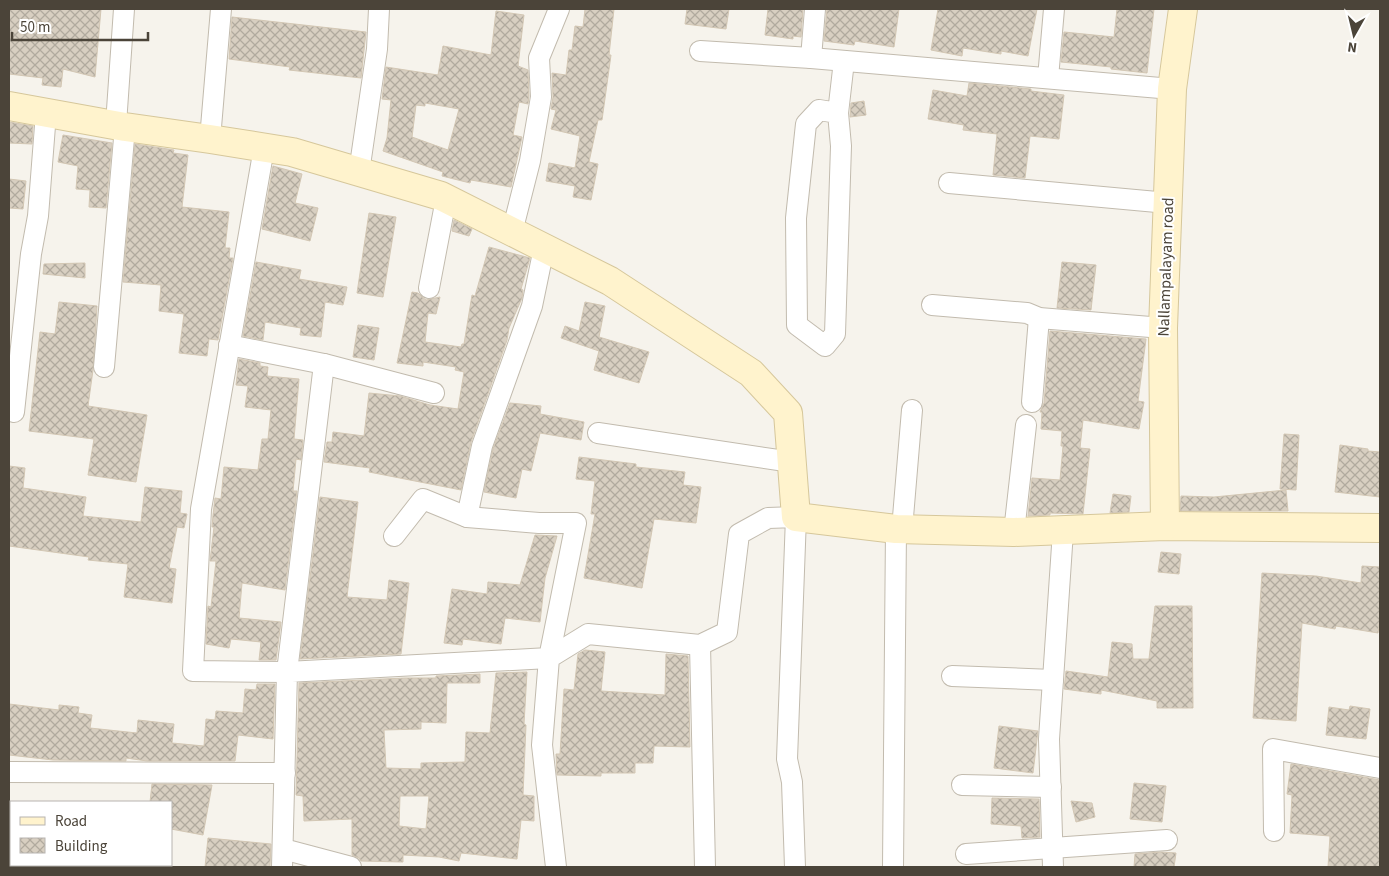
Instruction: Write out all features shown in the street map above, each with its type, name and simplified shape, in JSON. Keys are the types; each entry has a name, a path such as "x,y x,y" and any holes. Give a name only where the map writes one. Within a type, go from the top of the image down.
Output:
{"street":[{"path":"124,9 116,124 126,127"},
{"path":"210,139 221,9"},
{"path":"358,172 377,49 379,9"},
{"path":"512,232 530,161 541,97 539,58 559,9"},
{"path":"811,58 815,9"},
{"path":"1048,78 1054,9"},
{"name":"Nallampalayam road","path":"1165,526 1163,328 1172,89 1183,9"},
{"path":"700,51 811,58 1172,89"},
{"path":"838,113 819,110 806,124 796,218 796,325 825,346 836,334 841,146 838,113 844,61"},
{"path":"9,106 126,127 292,152 446,199 610,281 751,373 788,413 796,516 787,758 792,782 795,867"},
{"path":"14,412 31,254 38,216 46,113"},
{"path":"104,367 126,127"},
{"path":"264,148 201,509 193,671 287,672 549,658 588,634 700,644 727,632 739,534 768,518 796,516 899,529 1014,532 1165,526 1380,528"},
{"path":"949,184 1168,203"},
{"path":"429,288 446,199"},
{"path":"467,517 482,446 532,306 544,248"},
{"path":"932,305 1027,313 1039,318 1163,328"},
{"path":"1032,402 1039,318"},
{"path":"229,345 324,364 434,393"},
{"path":"324,364 287,672 282,858 351,867"},
{"path":"893,867 899,529 912,410"},
{"path":"1014,532 1026,426"},
{"path":"598,433 792,462"},
{"path":"394,536 423,499 467,517 539,523 576,523 549,658 542,745 556,867"},
{"path":"1053,858 1050,740 1062,530"},
{"path":"700,644 705,867"},
{"path":"952,676 1053,680"},
{"path":"1274,831 1273,749 1380,768"},
{"path":"9,772 284,773"},
{"path":"962,785 1051,787"},
{"path":"966,854 1053,858 1167,840"}],"building":[{"path":"9,9 101,9 95,77 63,69 61,87 42,85 43,78 9,74"},
{"path":"585,9 614,9 609,55 611,55 602,120 598,120 589,162 598,164 591,200 573,197 575,186 546,181 549,163 575,168 580,136 551,129 556,110 551,109 553,97 552,73 566,75 569,50 572,50 575,26 583,27"},
{"path":"687,9 729,9 726,29 685,24"},
{"path":"768,9 803,9 801,37 793,36 793,39 765,35"},
{"path":"827,9 899,9 894,47 855,41 854,45 824,41"},
{"path":"938,9 1037,9 1028,56 1001,51 1001,54 963,48 962,56 931,50"},
{"path":"1117,9 1154,9 1147,73 1061,62 1064,32 1114,37"},
{"path":"496,11 524,15 518,66 528,70 529,96 528,104 519,102 513,135 522,137 511,187 471,180 470,183 442,176 443,172 383,151 387,138 391,100 382,99 386,67 438,75 443,46 491,55","holes":["425,103 459,109 448,150 412,137 416,105 425,106"]},
{"path":"232,17 366,32 361,78 289,70 290,67 229,59"},
{"path":"969,83 1031,89 1031,91 1064,95 1059,139 1030,136 1025,178 993,175 997,134 963,130 964,125 928,119 933,90 967,96"},
{"path":"864,101 866,115 850,117 851,103"},
{"path":"9,122 33,126 32,144 9,143"},
{"path":"63,135 112,143 106,208 89,207 90,190 76,189 78,166 58,162"},
{"path":"135,144 174,150 173,153 188,155 182,207 229,212 225,248 230,248 229,258 233,258 218,340 209,339 207,356 179,353 184,314 159,311 161,285 123,282"},
{"path":"273,166 302,174 295,203 318,208 310,241 262,229"},
{"path":"9,179 26,181 23,209 9,208"},
{"path":"369,213 396,217 383,297 357,293"},
{"path":"454,220 472,229 469,236 452,231"},
{"path":"489,247 530,258 521,289 523,290 522,298 509,328 507,340 471,442 461,490 369,472 370,468 324,462 327,442 332,442 333,432 364,436 369,393 400,396 430,405 458,409 464,372 455,370 456,367 423,362 423,366 397,363 412,292 418,293 426,300 440,297 436,314 428,313 425,342 461,347 464,344 472,295 475,296"},
{"path":"256,262 301,270 299,279 347,287 343,305 325,302 321,337 300,335 301,328 265,322 263,340 243,336"},
{"path":"1062,262 1096,265 1091,310 1057,308"},
{"path":"85,263 85,278 43,274 44,264"},
{"path":"59,302 97,306 93,370 88,406 147,415 136,482 88,475 94,439 29,431 40,332 55,334"},
{"path":"585,302 605,306 599,337 649,352 639,383 594,370 599,351 561,338 565,326 579,331"},
{"path":"358,325 379,328 374,360 353,357"},
{"path":"1050,331 1146,339 1138,401 1144,402 1139,429 1083,420 1080,448 1090,449 1083,514 1050,513 1050,515 1028,516 1032,478 1060,480 1063,446 1061,446 1062,431 1041,429 1042,412 1040,412 1044,403"},
{"path":"239,359 260,363 260,366 268,367 267,376 299,379 294,439 303,440 301,460 296,459 293,491 297,491 285,590 242,583 239,618 281,622 276,660 259,660 261,642 231,639 229,648 206,644 208,606 211,607 216,561 210,561 214,527 212,527 213,515 215,498 221,499 224,467 258,470 262,439 268,439 271,410 245,407 248,386 236,385"},
{"path":"510,403 541,406 540,414 584,422 581,440 540,433 531,471 522,469 516,498 484,492 493,449"},
{"path":"1284,434 1299,435 1296,490 1280,489"},
{"path":"1340,445 1380,452 1380,497 1335,492"},
{"path":"579,457 636,464 636,467 685,472 683,485 701,487 696,523 654,519 642,588 584,578 595,514 591,514 595,481 576,479"},
{"path":"9,466 25,468 23,488 86,497 83,516 141,522 145,487 182,491 180,513 187,514 184,528 177,527 169,568 176,569 172,603 124,597 128,564 88,560 89,557 9,546"},
{"path":"1286,490 1288,511 1180,511 1181,496 1214,497"},
{"path":"1113,494 1131,496 1129,512 1110,513"},
{"path":"320,497 358,502 347,597 387,600 389,580 409,583 401,654 300,659"},
{"path":"535,535 557,536 545,578 540,622 505,618 501,644 463,639 462,645 444,643 452,589 487,594 488,582 520,585"},
{"path":"1161,552 1181,554 1179,574 1158,572"},
{"path":"1362,566 1380,567 1380,620 1378,633 1336,626 1335,629 1302,623 1296,721 1253,718 1262,573 1316,576 1361,583"},
{"path":"1155,606 1192,606 1193,708 1157,708 1157,701 1101,690 1101,694 1064,689 1066,671 1108,677 1112,642 1132,644 1133,659 1149,659"},
{"path":"585,650 605,652 601,691 665,695 666,654 688,656 690,747 654,746 653,763 635,763 635,773 601,773 601,776 557,775 556,754 560,754 564,689 574,690 578,654"},
{"path":"527,672 523,795 534,796 534,821 521,820 517,859 461,853 459,861 439,857 403,855 403,862 361,861 352,855 352,819 304,821 303,796 296,795 299,683 436,678 436,676 480,674 480,683 447,683 446,723 421,722 421,729 384,730 386,768 421,769 421,763 465,762 466,732 490,733 496,673","holes":["400,796 429,796 426,829 399,826"]},
{"path":"257,684 275,684 273,739 238,735 235,761 147,761 126,758 126,761 53,760 9,755 9,704 59,710 59,705 79,707 78,713 92,715 90,728 137,733 138,720 174,724 172,743 204,746 206,719 215,720 216,711 243,713 245,689 256,690"},
{"path":"1350,706 1370,709 1366,739 1326,735 1329,707 1349,710"},
{"path":"999,726 1038,731 1033,773 994,768"},
{"path":"1291,764 1380,780 1380,867 1328,867 1330,836 1290,833 1292,795 1287,794"},
{"path":"1134,783 1166,786 1162,822 1130,819"},
{"path":"152,784 212,785 203,835 172,829 172,801 150,801"},
{"path":"992,798 1039,799 1040,837 1022,838 1021,826 991,824"},
{"path":"1071,801 1092,803 1095,817 1076,822"},
{"path":"208,838 271,844 270,867 205,867"},
{"path":"1176,853 1174,867 1134,867 1135,854"}]}
